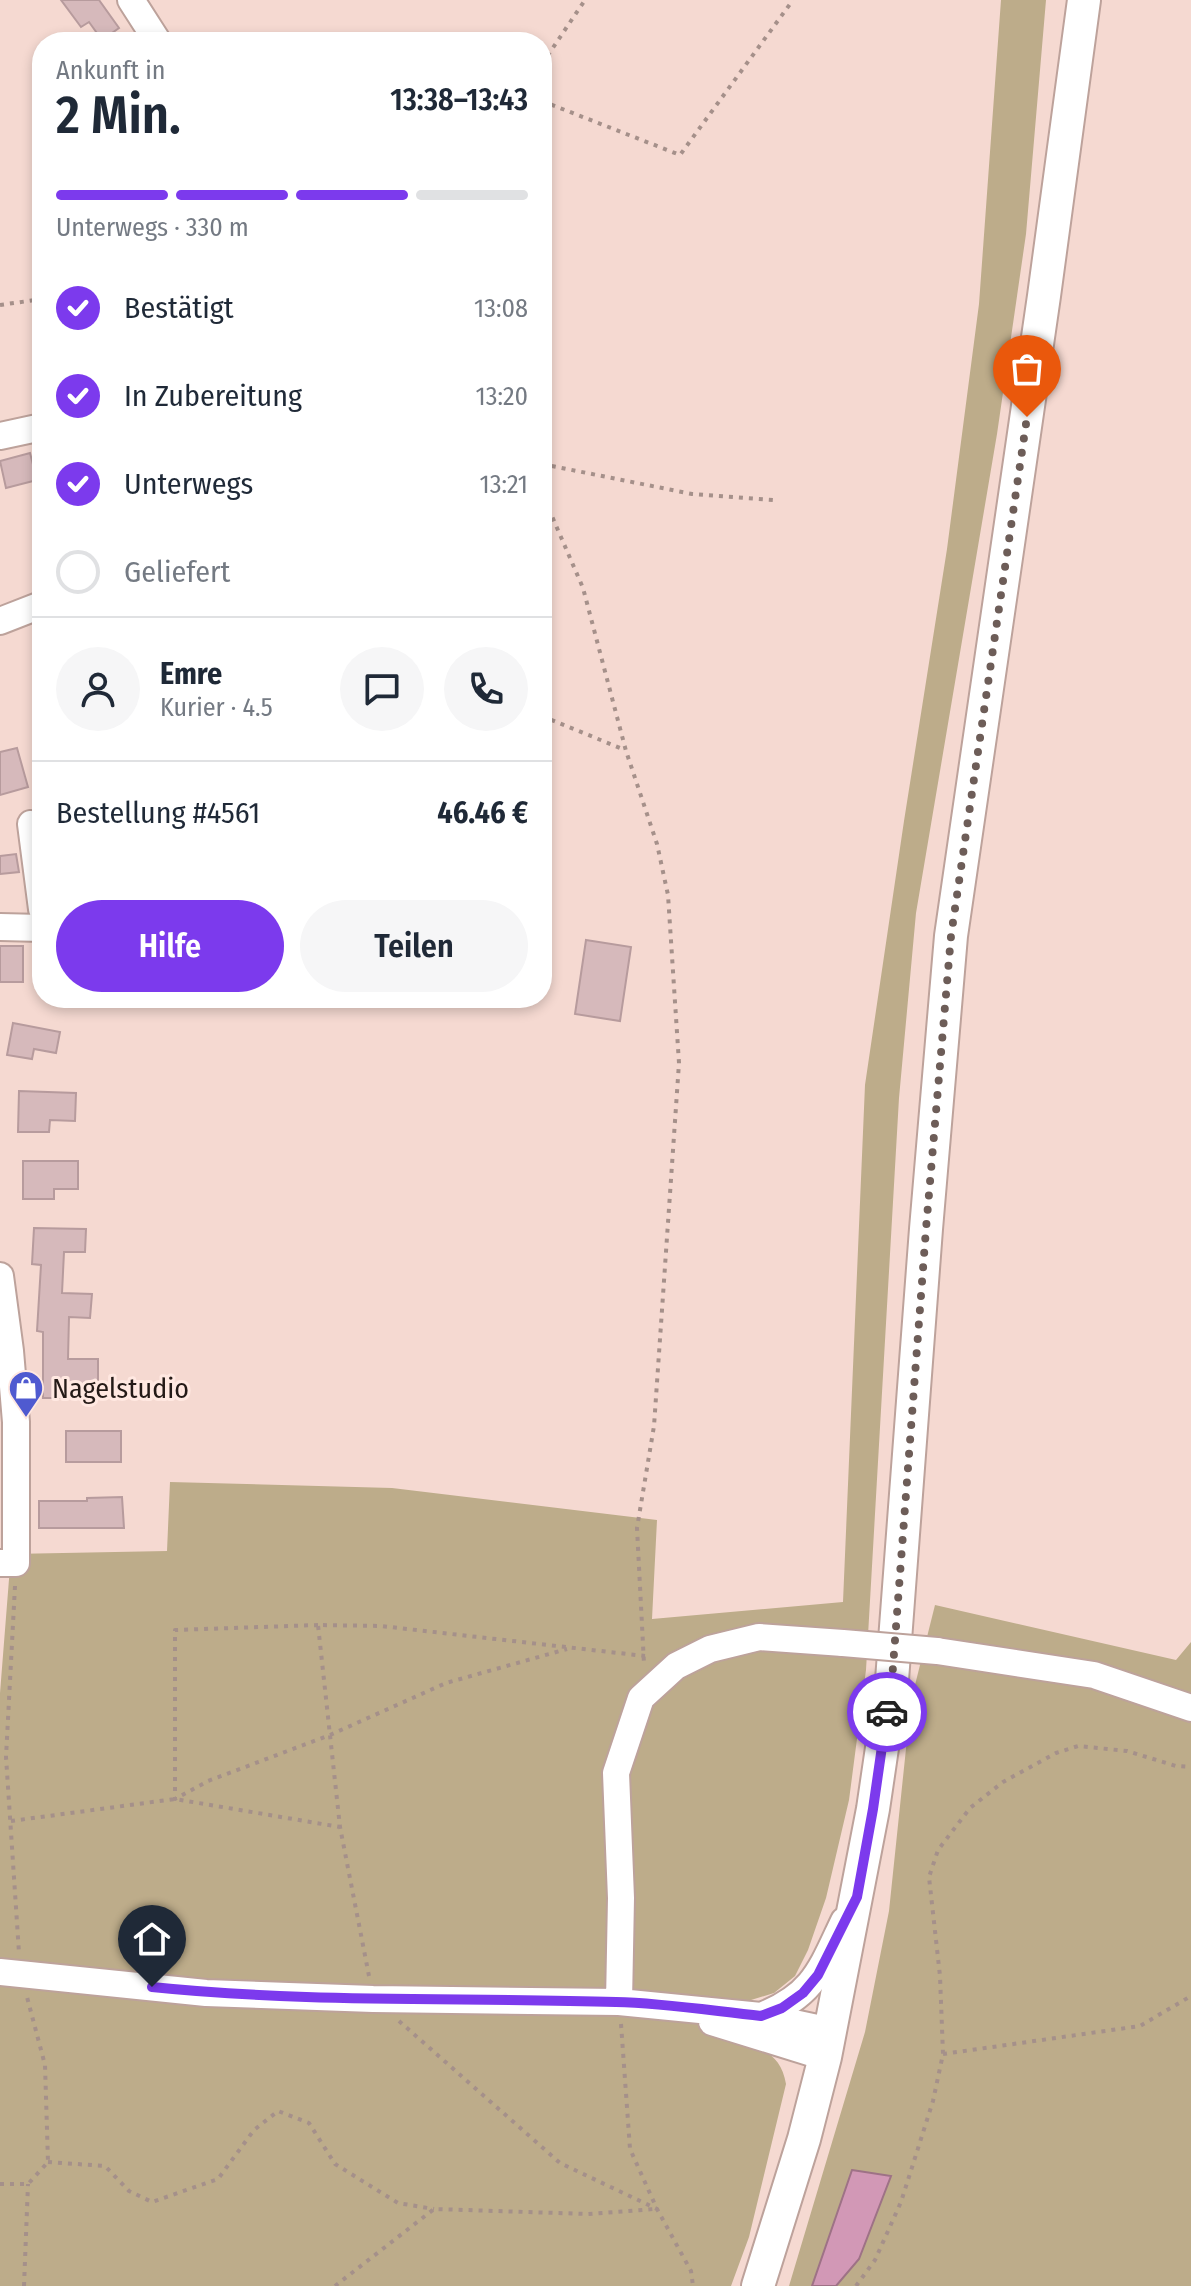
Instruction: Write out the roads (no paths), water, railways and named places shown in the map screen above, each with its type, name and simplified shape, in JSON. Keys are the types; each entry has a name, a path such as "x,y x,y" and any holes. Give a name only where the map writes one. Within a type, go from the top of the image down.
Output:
{"main road":[{"path":"758,2286 804,2139 828,2044 873,1809 892,1680 951,936 1084,0"}],"street":[{"path":"131,0 152,32"},
{"path":"0,436 32,429"},
{"path":"0,621 32,609"},
{"path":"31,824 32,832"},
{"path":"0,927 32,928"},
{"path":"0,1276 8,1431 8,1563"},
{"path":"619,2002 621,1898 616,1773 641,1698 676,1666 710,1649 759,1637 843,1643 937,1651 1094,1675 1191,1708"},
{"path":"761,2016 782,2008 803,1993 818,1975 857,1897"},
{"path":"10,1972 206,1993 659,2005 761,2016 828,2044"},
{"path":"659,2005 828,2044"}],"place":[{"name":"Nagelstudio","path":"26,1419"}]}
